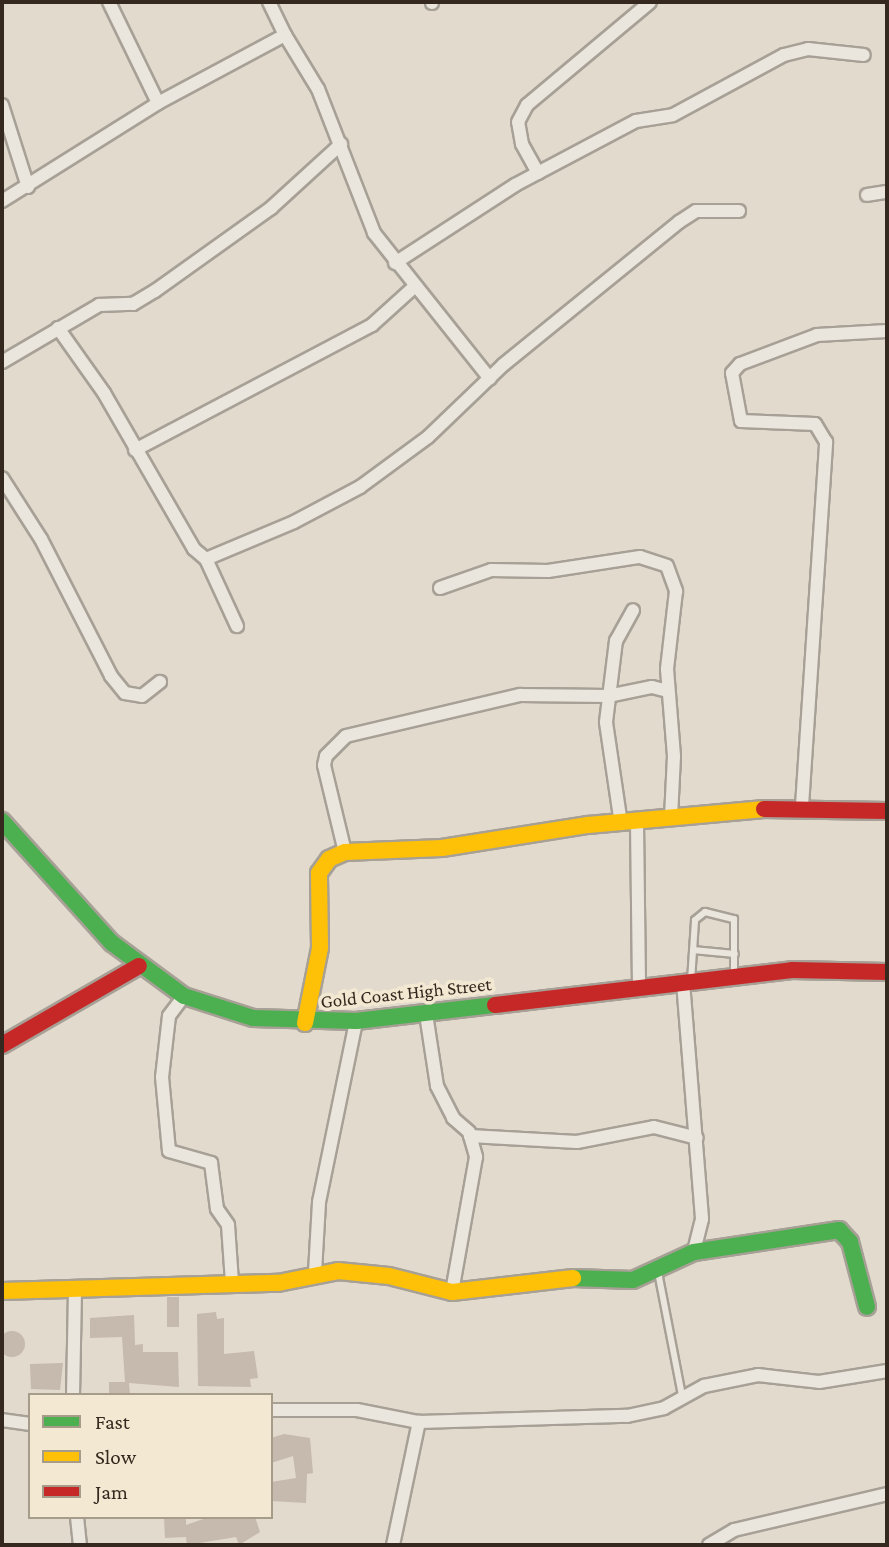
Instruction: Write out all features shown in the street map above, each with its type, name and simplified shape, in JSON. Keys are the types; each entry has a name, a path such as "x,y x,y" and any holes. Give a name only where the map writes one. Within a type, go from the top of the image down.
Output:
{"street":[{"path":"109,2 158,103"},
{"path":"269,2 285,35 318,89 341,144 366,219 395,263 490,379"},
{"path":"538,173 522,144 518,122 527,105 650,2"},
{"path":"2,201 158,103 285,35"},
{"path":"395,263 538,173 636,121 673,115 784,55 808,49 864,55"},
{"path":"2,105 28,187"},
{"path":"2,362 99,305 133,304 155,291 271,208 341,144"},
{"path":"867,195 887,192"},
{"path":"206,559 360,486 428,437 490,379 679,222 696,211 739,211"},
{"path":"135,450 372,325 414,287"},
{"path":"58,328 194,549 206,559 237,626"},
{"path":"802,806 826,442 815,424 741,421 732,373 740,364 817,335 887,331"},
{"path":"2,478 41,539 111,676 125,693 142,696 160,682"},
{"path":"440,588 491,570 548,572 605,559 660,561 671,570 676,591 668,691 674,756 671,817"},
{"path":"633,610 616,641 606,722 629,823 639,986"},
{"path":"345,852 324,765 326,756 346,736 496,698 568,692 608,696 638,688 668,691"},
{"path":"305,1023 317,971 319,873 329,859 345,852 442,848 671,817 802,806 887,811"},
{"name":"Gold Coast High Street","path":"2,821 112,943 139,966 184,996 253,1018 305,1023 356,1021 734,976 833,968 887,972"},
{"path":"2,1045 139,966"},
{"path":"687,982 702,1219 694,1252"},
{"path":"184,996 169,1016 162,1077 169,1151 211,1163 217,1209 228,1224 232,1282"},
{"path":"426,1014 430,1062 443,1103 470,1136 476,1172 452,1292"},
{"path":"315,1272 319,1202 356,1021"},
{"path":"470,1136 588,1141 654,1126 697,1138"},
{"path":"2,1291 232,1282 278,1283 315,1272 366,1272 452,1292 568,1278 633,1280 657,1270 666,1261 694,1252 839,1230 850,1242 867,1307"},
{"path":"73,1393 75,1290"},
{"path":"273,1410 357,1410 419,1422 627,1416 664,1408 682,1395 758,1375 819,1382 887,1371"},
{"path":"2,1420 28,1424"},
{"path":"393,1545 419,1422"},
{"path":"709,1545 734,1530 887,1494"},
{"path":"76,1519 79,1545"}],"lane":[{"path":"687,982 695,920 705,912 734,919 734,976"},
{"path":"693,950 735,954"},
{"path":"657,1270 682,1395"}],"building":[{"path":"167,1297 179,1297 179,1327 167,1327"},
{"path":"216,1312 217,1319 224,1318 224,1354 254,1351 258,1378 250,1379 251,1387 198,1386 197,1314"},
{"path":"134,1315 135,1345 143,1344 143,1352 178,1352 179,1387 129,1383 130,1393 109,1393 109,1382 125,1382 122,1337 90,1338 90,1318"},
{"path":"12,1331 21,1335 25,1344 21,1353 12,1357 3,1353 -1,1344 3,1335"},
{"path":"63,1363 60,1390 31,1389 30,1364"},
{"path":"284,1434 310,1438 313,1473 307,1474 306,1503 273,1501 273,1482 296,1478 293,1456 273,1462 273,1437"},
{"path":"164,1519 186,1519 186,1525 203,1519 256,1519 260,1532 239,1545 236,1537 187,1545 186,1537 165,1538"}],"traffic: fast":[{"path":"2,821 112,943 184,996 253,1018 356,1021 495,1005"},
{"path":"573,1278 633,1280 694,1252 839,1230 850,1242 867,1307"}],"traffic: slow":[{"path":"305,1023 320,948 319,873 329,859 345,852 442,848 588,825 764,809"},
{"path":"2,1291 278,1283 338,1271 389,1276 452,1292 573,1278"}],"traffic: jam":[{"path":"764,809 887,811"},
{"path":"2,1045 139,966"},
{"path":"495,1005 792,970 887,972"}]}
